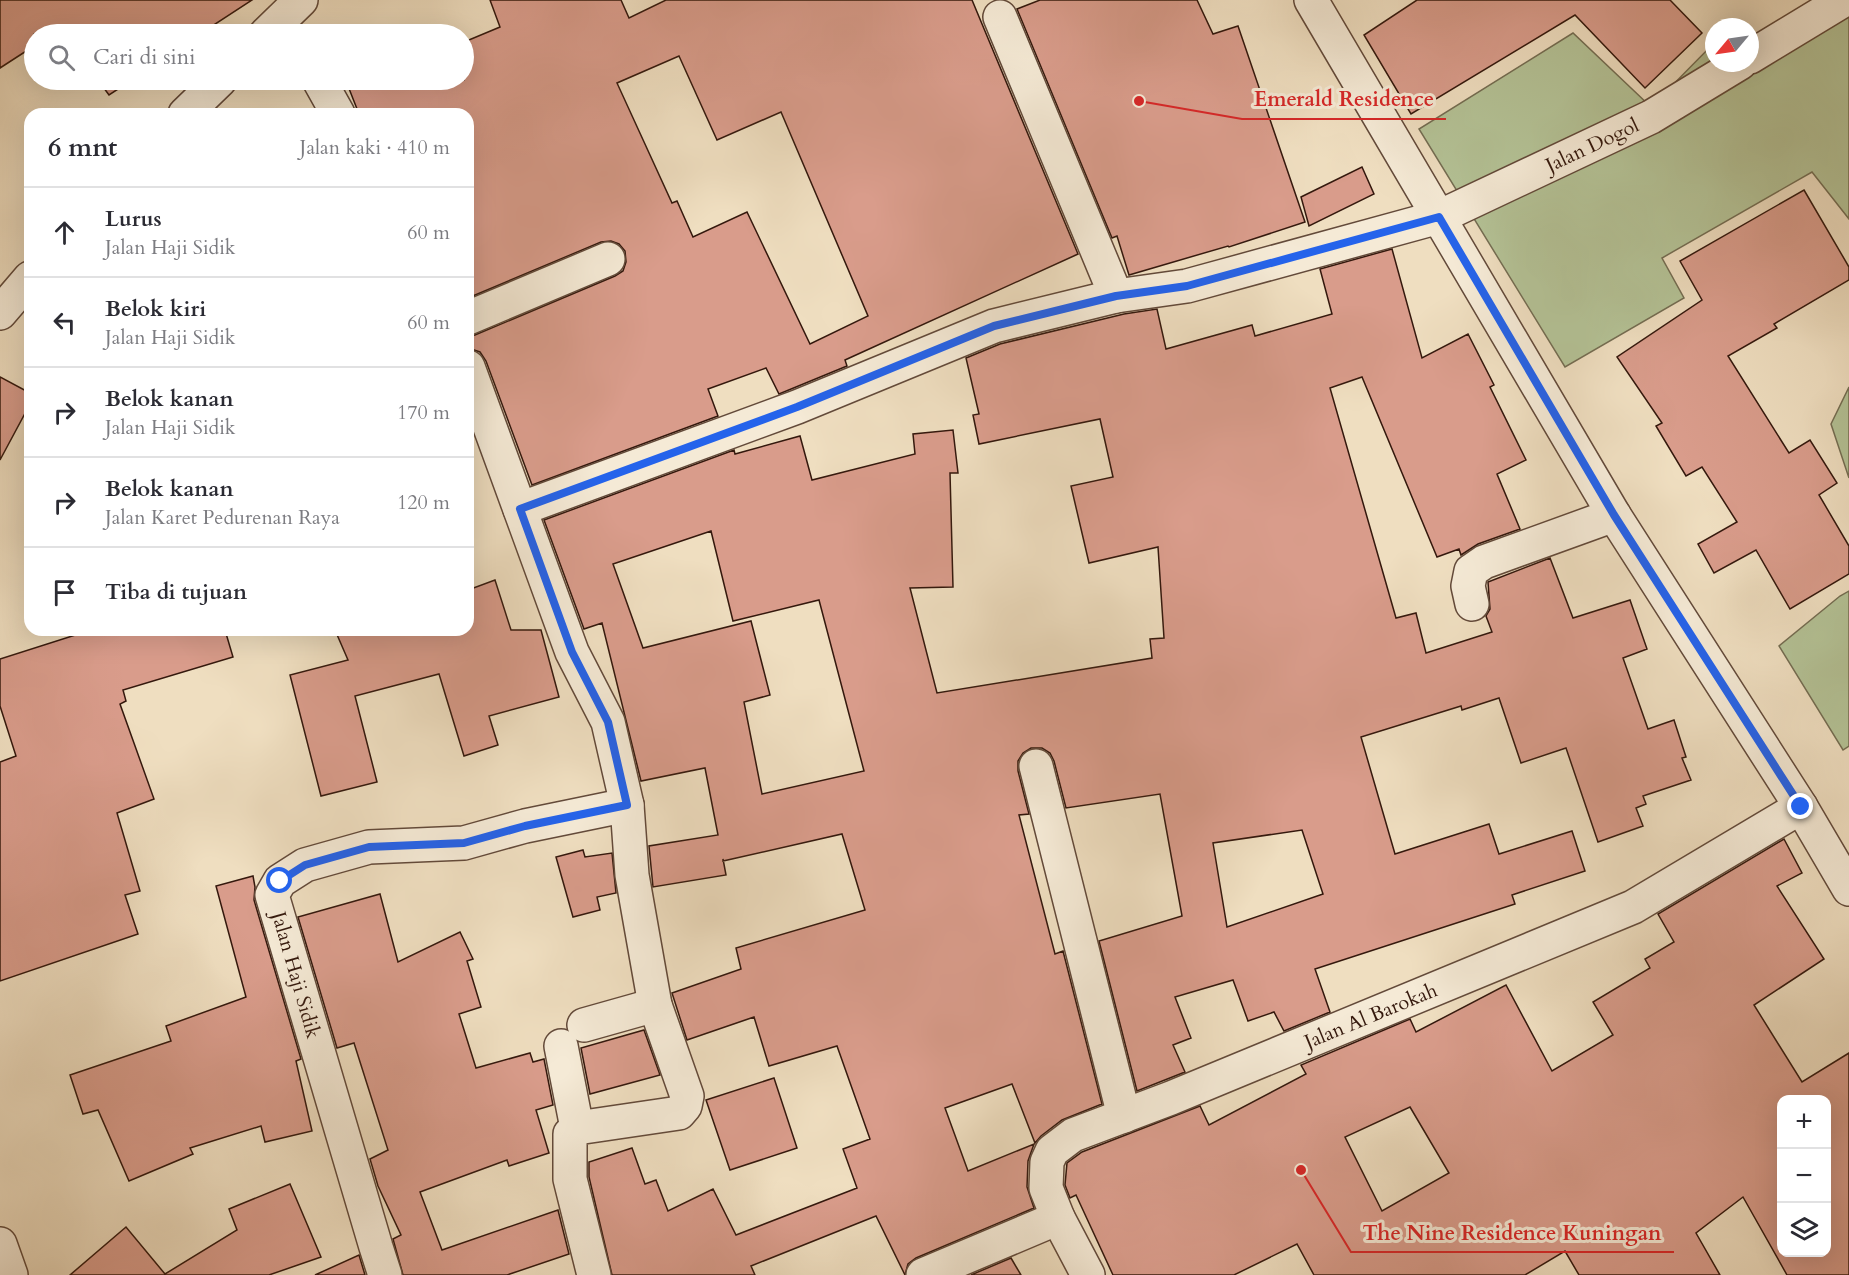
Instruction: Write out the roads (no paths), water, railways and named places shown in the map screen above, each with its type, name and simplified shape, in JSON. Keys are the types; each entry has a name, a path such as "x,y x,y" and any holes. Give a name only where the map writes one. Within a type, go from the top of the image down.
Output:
{"street":[{"path":"1311,0 1614,515 1801,807 1849,889"},
{"path":"1759,52 1844,0"},
{"path":"1000,17 1116,296"},
{"name":"Jalan Dogol","path":"1439,217 1650,117 1725,72"},
{"path":"191,108 210,90"},
{"path":"325,90 335,108"},
{"path":"520,509 787,411 994,326 1116,296 1187,286 1439,217"},
{"path":"474,315 608,259"},
{"path":"0,313 24,285"},
{"path":"474,383 572,652 608,722 627,805 632,875 655,1005 687,1096 685,1106 679,1113 577,1128 570,1134 570,1179 594,1275"},
{"path":"1472,604 1468,586 1471,571 1484,562 1614,515"},
{"path":"1036,766 1124,1116"},
{"name":"Jalan Haji Sidik","path":"385,1275 272,895 280,881 305,865 369,847 464,843 525,826 627,805"},
{"name":"Jalan Al Barokah","path":"1088,1275 1058,1218 1046,1188 1047,1162 1053,1150 1073,1135 1633,907 1801,807"},
{"path":"577,1128 572,1035 655,1005"},
{"path":"923,1275 1058,1218"},
{"path":"0,1244 11,1275"}],"place":[{"name":"Emerald Residence","path":"1139,101"},
{"name":"The Nine Residence Kuningan","path":"1301,1170"}]}
